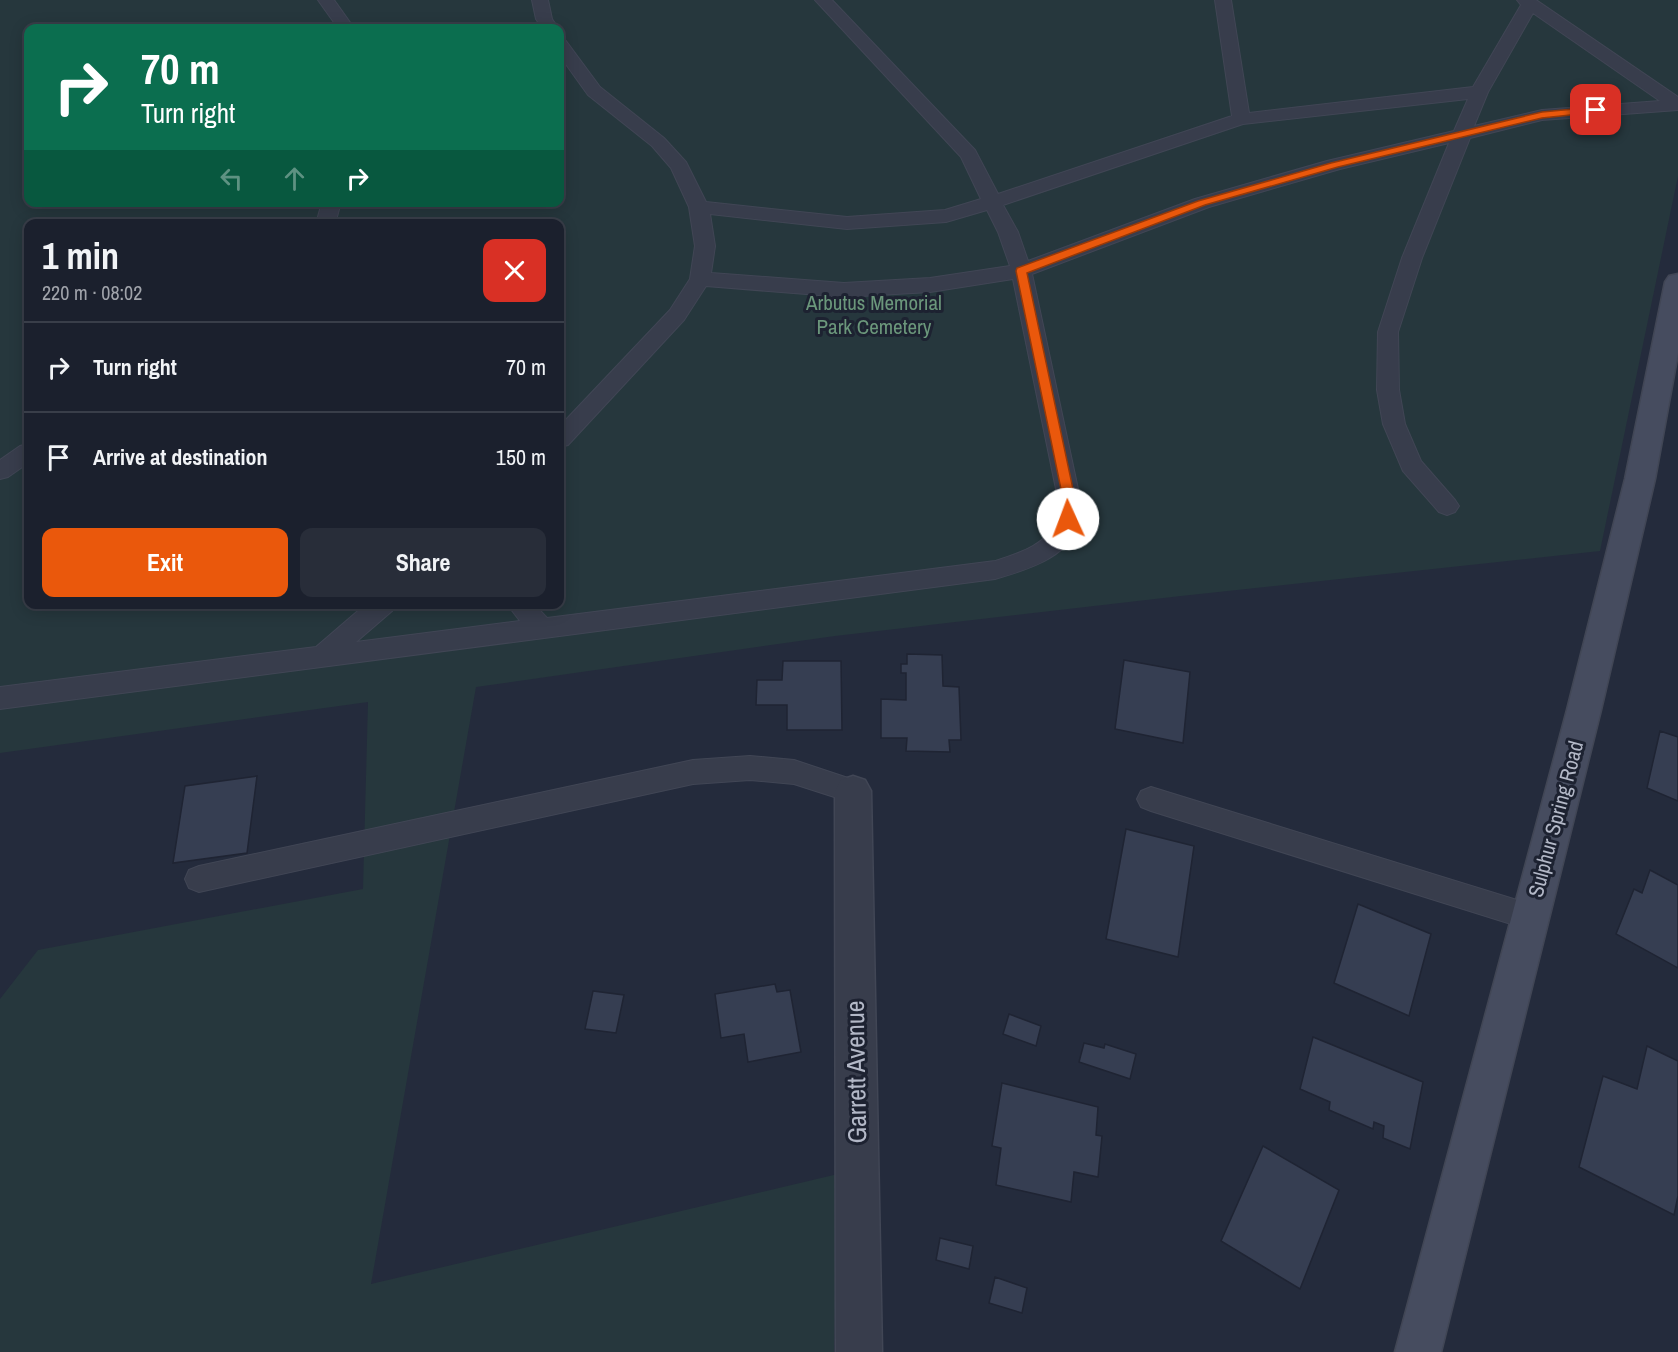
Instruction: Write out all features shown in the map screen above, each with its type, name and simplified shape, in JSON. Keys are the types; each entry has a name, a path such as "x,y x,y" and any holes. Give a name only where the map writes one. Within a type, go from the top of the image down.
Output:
{"main road":[{"name":"Sulphur Spring Road","path":"1418,1352 1584,710 1640,479 1678,282"}],"street":[{"name":"Garrett Avenue","path":"853,791 859,1352"}],"lane":[{"path":"326,0 343,24"},
{"path":"540,0 547,24"},
{"path":"1223,0 1241,119"},
{"path":"0,698 995,570 1030,559 1058,539 1068,519 1067,489 1021,271 1008,232 969,154 825,1"},
{"path":"1447,506 1411,465 1394,424 1388,390 1388,332 1412,258 1461,134 1479,93 1527,2 1677,105"},
{"path":"564,50 594,90 658,142 679,166 699,207 705,246 700,279 677,315 564,435"},
{"path":"699,207 847,223 946,216 1241,119 1479,93"},
{"path":"700,279 844,290 930,285 1021,271 1202,203 1334,165 1542,115 1677,105"},
{"path":"0,471 24,456"},
{"path":"324,655 377,609"},
{"path":"524,609 541,628"},
{"path":"199,879 693,772 750,768 794,772 853,791"},
{"path":"1151,799 1530,917"}],"green space":[{"name":"Arbutus Memorial Park Cemetery","path":"0,0 1678,0 1678,176 1600,551 835,636 476,687 371,1284 838,1174 834,1352 0,1352 0,999 38,950 363,889 368,702 0,753"}],"building":[{"path":"907,654 942,655 943,686 959,687 961,740 949,740 950,752 906,751 907,738 881,738 881,699 906,700 906,673 901,673 901,664 907,664"},
{"path":"1124,660 1190,672 1183,743 1115,729"},
{"path":"783,661 841,661 842,730 787,730 787,705 756,705 757,680 782,680"},
{"path":"1660,731 1678,737 1678,801 1647,788"},
{"path":"257,776 247,853 173,863 185,786"},
{"path":"1126,829 1194,846 1178,957 1106,939"},
{"path":"1650,870 1678,885 1678,968 1616,934 1634,889 1642,893"},
{"path":"1358,904 1431,934 1409,1016 1334,983"},
{"path":"775,984 777,992 790,990 801,1052 748,1062 744,1034 721,1038 715,994"},
{"path":"593,991 624,995 616,1033 585,1029"},
{"path":"1009,1014 1041,1026 1036,1046 1003,1034"},
{"path":"1313,1037 1423,1082 1410,1149 1383,1138 1384,1126 1374,1122 1373,1129 1329,1110 1330,1102 1300,1089"},
{"path":"1084,1043 1104,1048 1105,1044 1136,1054 1130,1079 1079,1062"},
{"path":"1647,1046 1678,1061 1678,1196 1674,1215 1579,1167 1603,1076 1637,1089"},
{"path":"1002,1083 1098,1107 1096,1135 1102,1136 1098,1177 1074,1172 1071,1202 996,1185 1001,1148 992,1146"},
{"path":"1263,1146 1339,1190 1300,1289 1221,1241"},
{"path":"940,1238 973,1246 969,1269 936,1260"},
{"path":"995,1277 1027,1288 1022,1313 989,1303"}],"route":[{"path":"1068,519 1067,489 1021,271 1202,203 1334,165 1542,115 1596,110"}]}
